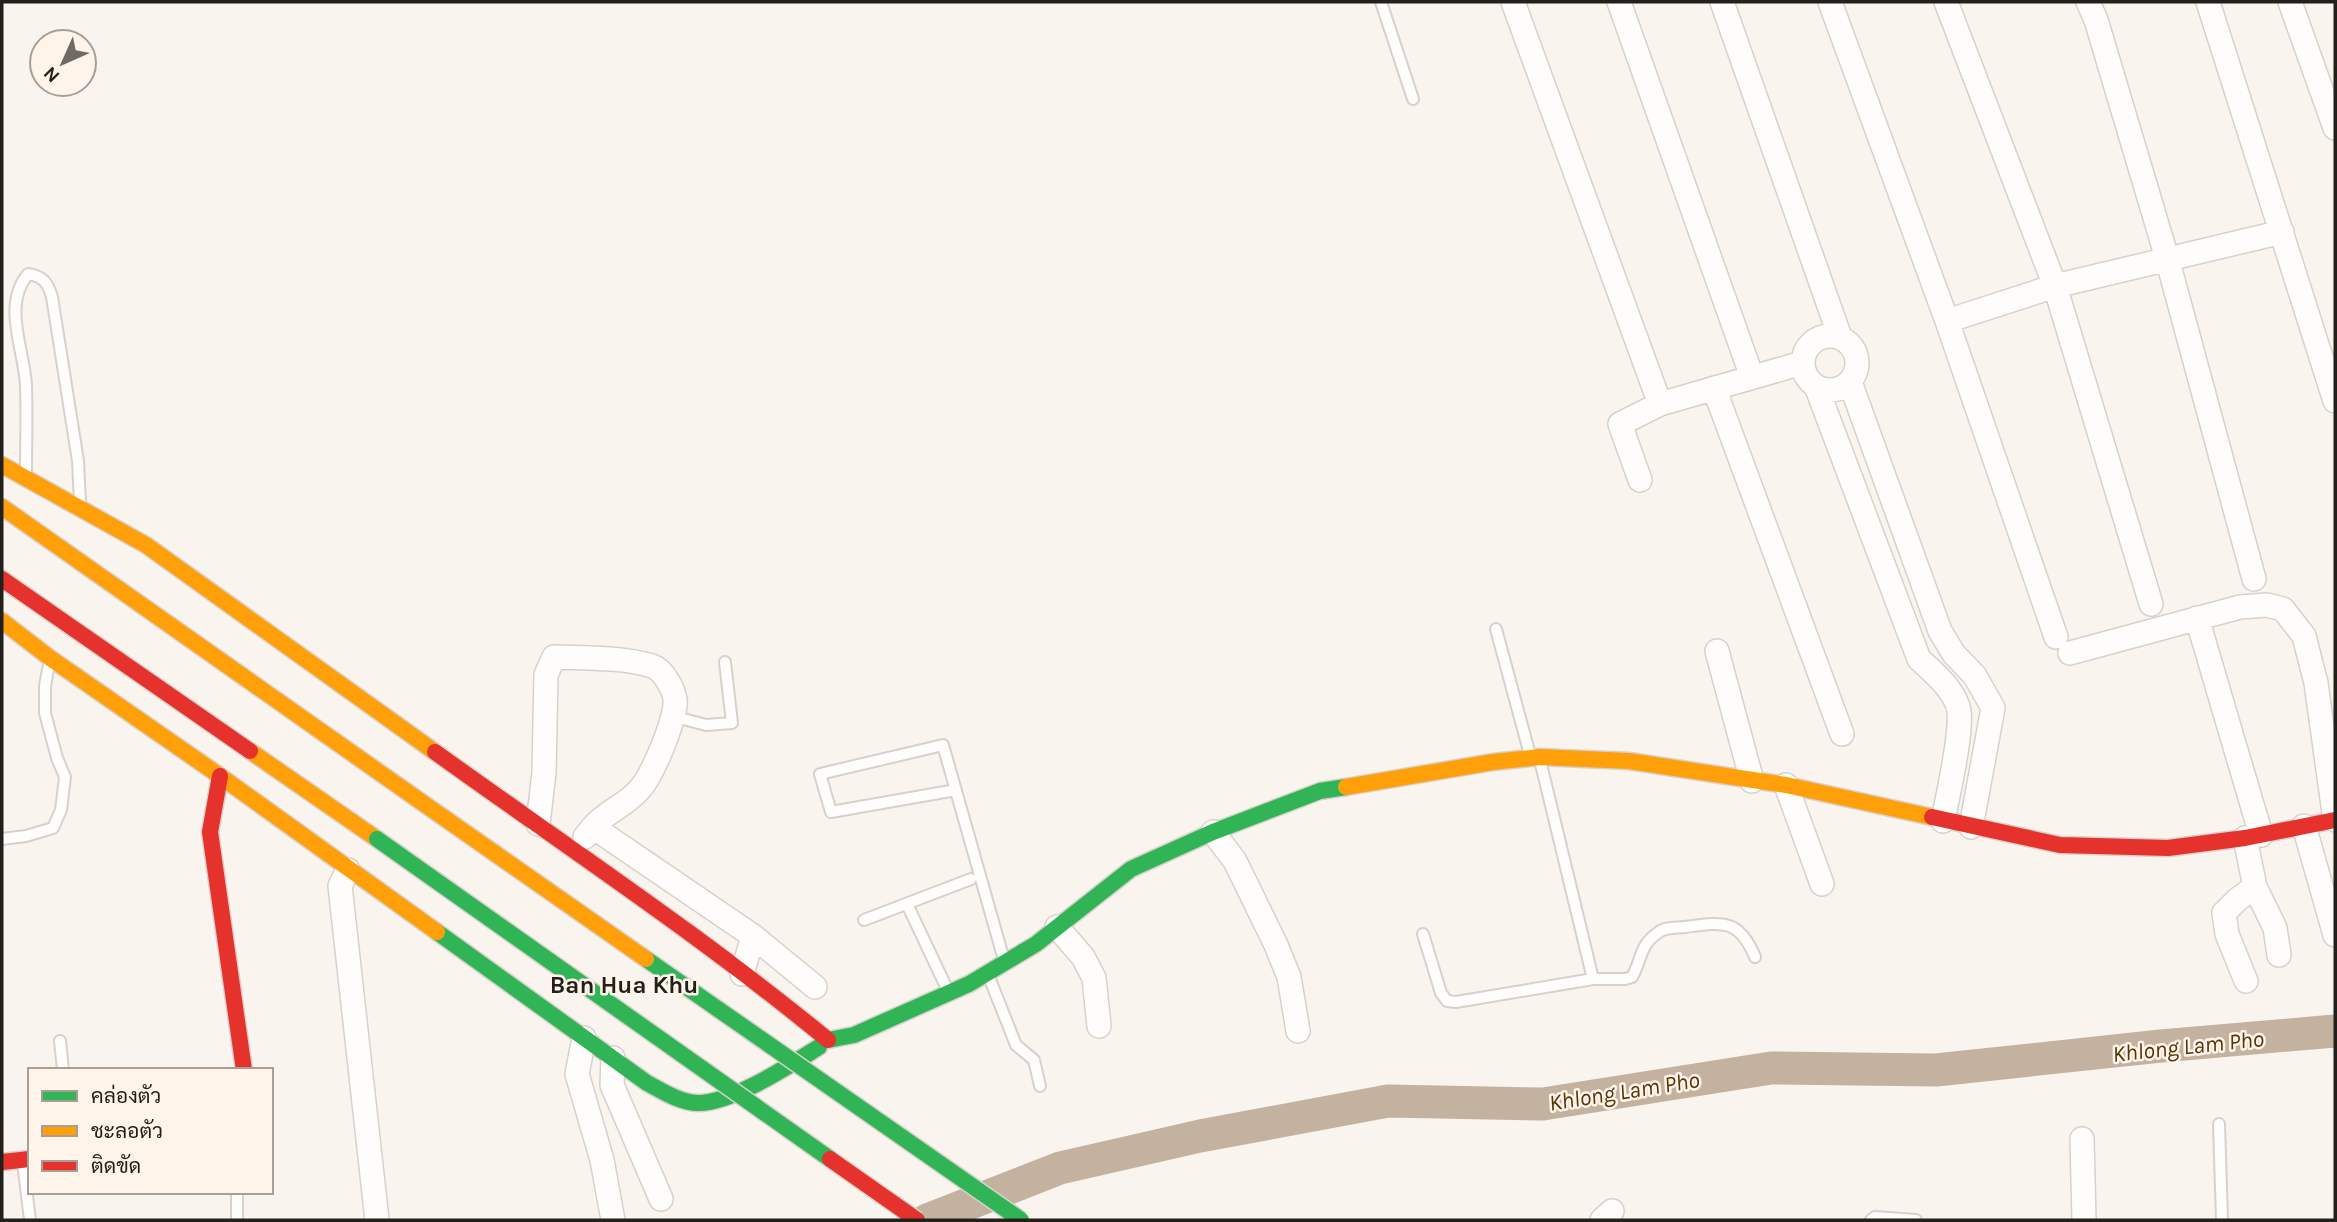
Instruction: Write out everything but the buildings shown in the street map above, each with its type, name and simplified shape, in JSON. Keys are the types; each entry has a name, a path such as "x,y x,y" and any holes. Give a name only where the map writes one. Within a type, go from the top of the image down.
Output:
{"main road":[{"path":"2,465 146,545 574,850 828,1040"},
{"path":"2,507 1021,1220"},
{"path":"162,574 170,569 180,569"},
{"path":"2,579 918,1220"},
{"path":"152,591 159,616"},
{"path":"2,621 50,658 220,776 584,1038 674,1098 698,1103 712,1101 780,1072 828,1040"},
{"path":"65,668 60,657 64,646 70,640 84,636"},
{"path":"752,1058 777,1047 854,1035 949,993 1036,944 1131,869 1213,832 1320,791 1493,762 1535,758 1629,761 1786,785 2060,845 2168,848 2253,836 2335,820"},
{"path":"220,776 210,832 244,1068"},
{"path":"692,1079 703,1078 728,1068"},
{"path":"632,1072 669,1078"},
{"path":"2,1162 26,1159"}],"street":[{"path":"1513,2 1660,404"},
{"path":"1619,2 1752,377"},
{"path":"1722,2 1840,337 1853,349 1857,357 1855,374 1850,382 1834,390 1816,386 1808,380 1802,363 1808,345 1823,336 1840,337"},
{"path":"1830,2 2063,645 2240,607 2267,605 2283,609 2304,636 2316,683 2335,820"},
{"path":"1946,2 2055,286 2151,604"},
{"path":"2088,2 2096,20 2167,258 2254,579"},
{"path":"2208,2 2335,401"},
{"path":"2290,2 2335,128"},
{"path":"1947,321 2055,286 2282,232"},
{"path":"1640,480 1620,424 1660,404 1802,363"},
{"path":"1850,382 1940,631 1954,654 1975,676 1993,708 1971,827"},
{"path":"1816,386 1919,659 1942,680 1959,710 1957,740 1943,821"},
{"path":"1714,388 1842,734"},
{"path":"2197,618 2253,836 2255,887 2275,928 2280,955"},
{"path":"1717,651 1752,781"},
{"path":"538,824 544,773 546,675 554,657 608,660 654,667 668,682 676,703 667,735 642,787 629,802 604,814 574,850"},
{"path":"1786,785 1822,884"},
{"path":"2304,826 2335,935"},
{"path":"593,827 753,936 815,986"},
{"path":"1213,832 1235,861 1276,945 1289,977 1298,1031"},
{"path":"348,870 340,886 377,1220"},
{"path":"2246,981 2227,934 2224,914 2238,899 2255,887"},
{"path":"1057,928 1083,957 1094,978 1098,1026"},
{"path":"742,974 753,936"},
{"path":"584,1038 577,1074 602,1160 613,1220"},
{"path":"613,1058 612,1085 661,1199"},
{"path":"2082,1139 2084,1220"}],"lane":[{"path":"1381,2 1413,99"},
{"path":"26,478 26,381 16,329 17,294 20,284 28,274 38,275 48,285 52,297 78,461 80,508"},
{"path":"1496,629 1535,758 1593,979"},
{"path":"2,839 26,836 53,828 61,810 65,777 45,713 45,686 50,658"},
{"path":"672,716 706,725 732,723 725,662"},
{"path":"956,790 831,812 820,774 943,745 956,790 1005,962"},
{"path":"864,920 971,879"},
{"path":"907,904 949,993"},
{"path":"1423,934 1441,993 1447,1001 1456,1002 1593,979 1632,977 1639,955 1661,930 1720,922 1732,926 1748,940 1755,957"},
{"path":"987,973 1016,1045 1034,1060 1040,1086"},
{"path":"60,1041 63,1068"},
{"path":"2220,1124 2222,1220"},
{"path":"26,1159 28,1190"},
{"path":"28,1194 30,1220"},
{"path":"237,1194 237,1220"},
{"path":"1871,1220 1875,1217 1916,1220"}],"waterway":[{"name":"Khlong Lam Pho","path":"927,1220 1060,1168 1200,1136 1388,1101 1543,1104 1771,1068 1936,1070 2335,1031"}],"traffic: fast":[{"path":"828,1040 854,1035 969,984 1036,944 1131,869 1213,832 1320,791 1346,787"},
{"path":"377,839 830,1159"},
{"path":"437,932 647,1083 684,1101 711,1102 726,1097 760,1082 819,1047"},
{"path":"646,959 1021,1220"}],"traffic: slow":[{"path":"2,465 146,545 435,752"},
{"path":"2,507 420,801"},
{"path":"2,621 50,658 437,932"},
{"path":"250,751 377,839"},
{"path":"1346,787 1493,762 1540,757 1629,761 1786,785 1932,817"},
{"path":"420,801 646,959"}],"traffic: jam":[{"path":"2,579 250,751"},
{"path":"435,752 684,929 828,1040"},
{"path":"220,776 210,832 244,1068"},
{"path":"1932,817 2060,845 2168,848 2245,838 2335,820"},
{"path":"2,1162 28,1159"},
{"path":"830,1159 917,1220"}],"district":[{"name":"Ban Hua Khu","path":"624,985"}]}
